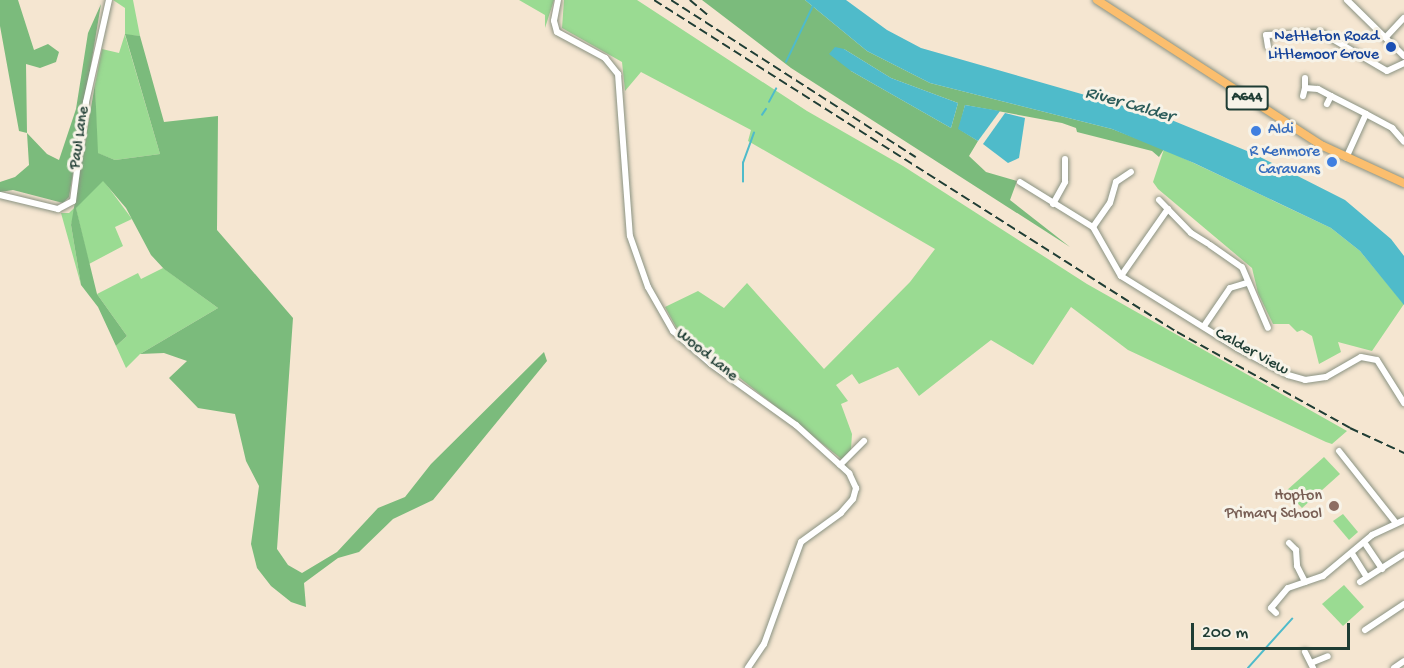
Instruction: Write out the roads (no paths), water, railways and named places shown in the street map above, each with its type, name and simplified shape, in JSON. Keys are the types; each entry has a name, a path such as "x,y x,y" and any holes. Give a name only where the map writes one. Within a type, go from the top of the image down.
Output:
{"highway":[{"name":"A644","path":"1097,0 1346,158 1404,183"}],"street":[{"name":"Paul Lane","path":"0,195 58,209 73,201 86,102 109,0"},
{"name":"Wood Lane","path":"558,0 554,21 557,32 605,58 618,74 630,236 648,287 673,331 711,364 796,425 853,480 853,499 801,542 764,644 748,668"},
{"path":"1350,1 1404,56"},
{"path":"1386,37 1404,18"},
{"path":"1268,47 1266,35 1322,33 1387,71 1404,63"},
{"path":"1303,96 1305,78"},
{"path":"1305,88 1330,96 1392,128 1404,142"},
{"path":"1326,104 1330,96"},
{"path":"1346,158 1366,114"},
{"path":"1053,204 1064,187 1065,159"},
{"path":"1093,227 1110,203 1116,182 1131,171"},
{"path":"1020,182 1093,227 1121,276 1168,209"},
{"path":"1159,200 1191,233 1242,267 1246,283 1268,328"},
{"name":"Calder View","path":"1121,276 1288,375 1305,380 1326,376 1361,357 1377,360 1404,403"},
{"path":"1204,326 1230,288 1246,283"},
{"path":"840,465 864,441"},
{"path":"1339,451 1396,523"},
{"path":"1276,613 1271,608 1280,596 1305,582 1323,576 1372,535 1404,520"},
{"path":"1289,543 1296,550 1297,566 1305,582"},
{"path":"1366,544 1382,568"},
{"path":"1360,582 1404,554"},
{"path":"1353,555 1367,578"},
{"path":"1365,630 1404,603"},
{"path":"1305,652 1312,666 1328,656"},
{"path":"1394,668 1404,661"}],"water":[{"path":"805,0 846,0 887,30 921,48 1169,119 1252,153 1345,200 1391,239 1404,256 1404,305 1360,251 1331,228 1194,163 1112,129 930,83 867,51"},
{"path":"835,47 844,49 891,78 958,103 951,128 851,71 829,54"},
{"path":"965,105 1000,111 978,141 958,129"},
{"path":"1005,113 1025,118 1019,158 1008,163 983,144"}],"waterway":[{"path":"786,62 813,6"},
{"path":"769,102 776,89"},
{"path":"762,115 766,109"},
{"path":"743,182 743,163 754,133"},
{"path":"1248,668 1292,619"}],"railway":[{"path":"654,0 1177,332 1350,428 1404,453"},
{"path":"671,0 916,157"},
{"path":"690,0 708,15"}],"place":[{"name":"Nettleton Road Littlemoor Grove","path":"1391,47"},
{"name":"Aldi","path":"1256,131"},
{"name":"R Kenmore Caravans","path":"1332,162"},
{"name":"Hopton Primary School","path":"1334,506"}],"water label":[{"name":"River Calder","path":"1129,106"}]}
